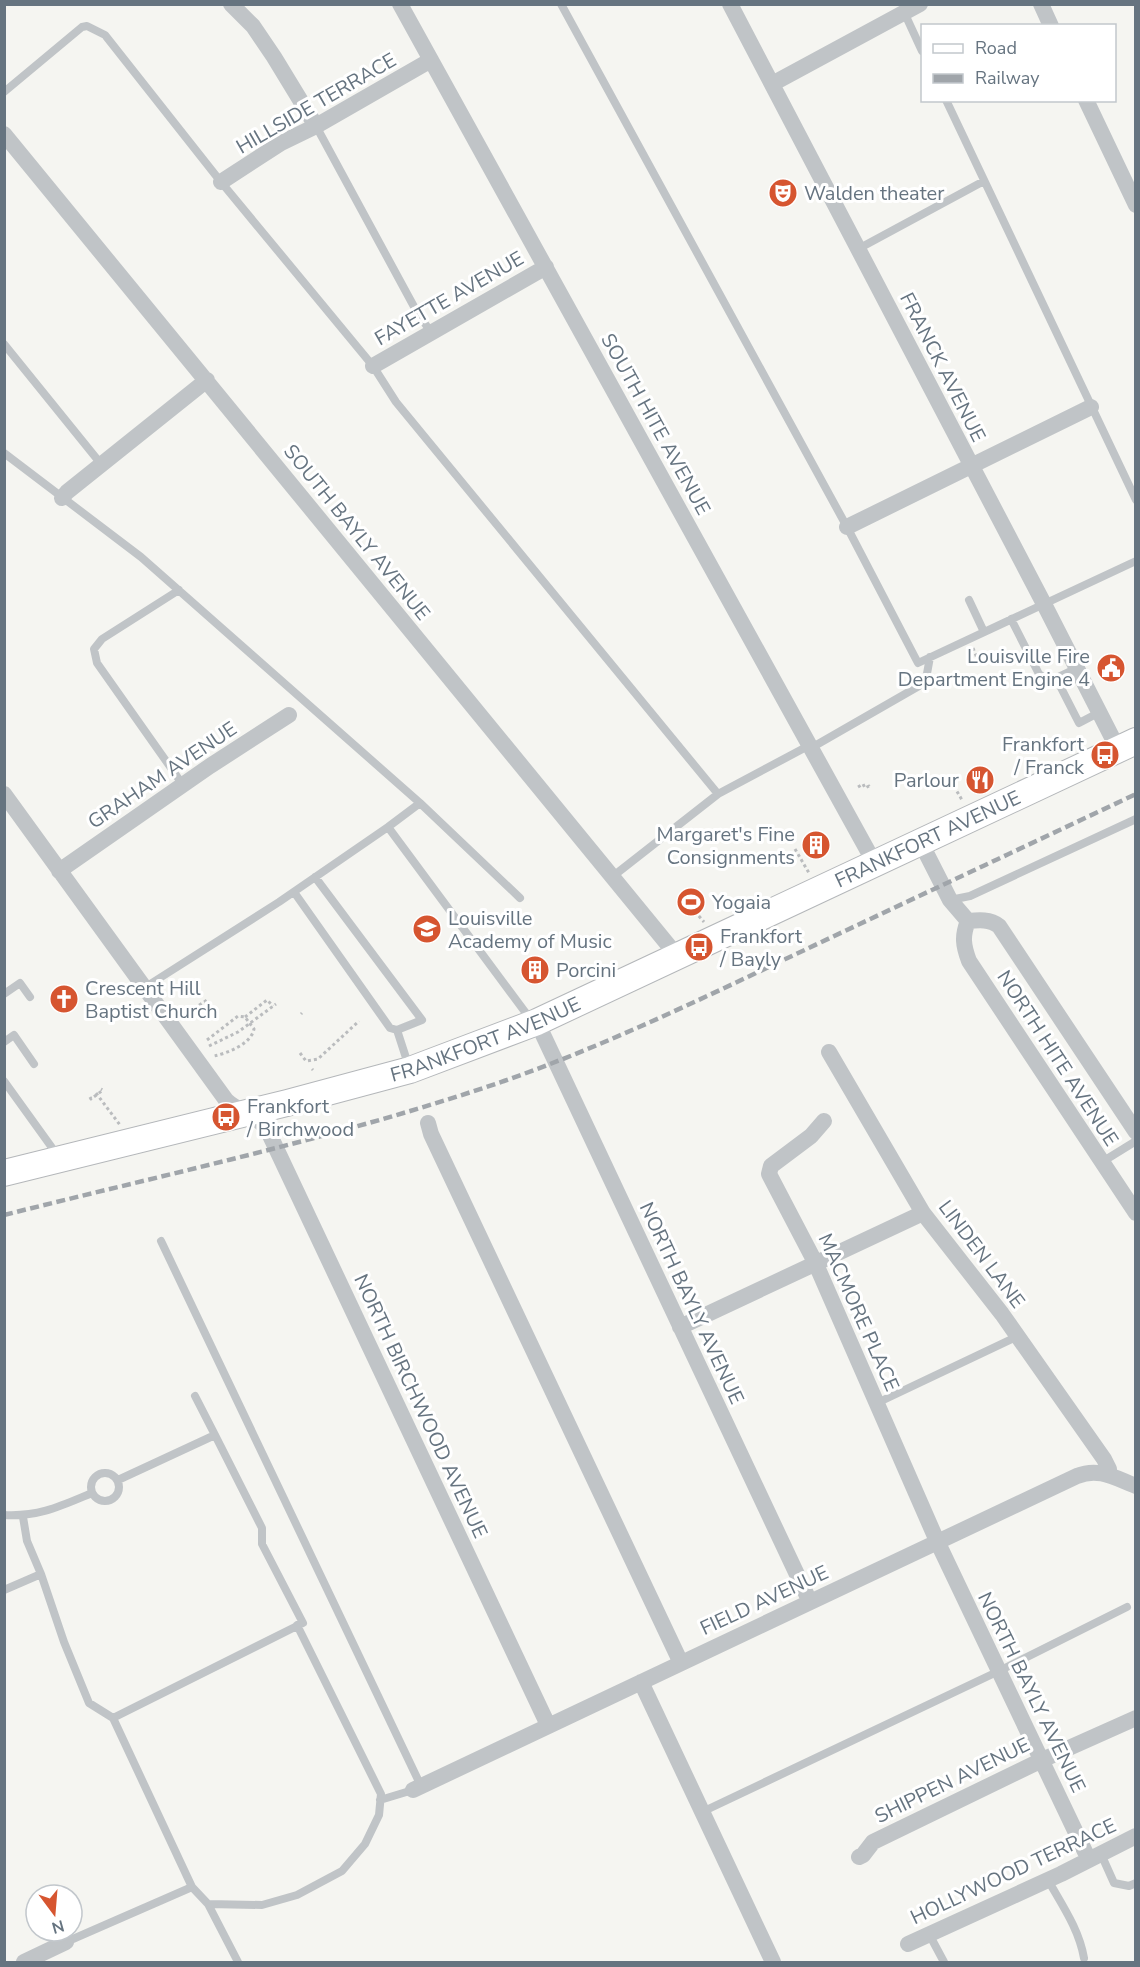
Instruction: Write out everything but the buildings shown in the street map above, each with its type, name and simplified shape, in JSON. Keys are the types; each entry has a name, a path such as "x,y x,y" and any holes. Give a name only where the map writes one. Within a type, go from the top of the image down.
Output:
{"main road":[{"name":"FRANKFORT AVENUE","path":"4,1173 410,1070 535,1023 1127,745"}],"street":[{"path":"231,4 258,33 316,126"},
{"name":"SOUTH HITE AVENUE","path":"400,4 875,864"},
{"name":"FRANCK AVENUE","path":"730,4 1100,712 1127,745"},
{"path":"1041,4 1050,24"},
{"path":"772,84 910,8"},
{"name":"HILLSIDE TERRACE","path":"221,182 280,143 316,126 431,60"},
{"path":"1087,102 1136,205"},
{"name":"SOUTH BAYLY AVENUE","path":"4,134 678,957"},
{"name":"FAYETTE AVENUE","path":"373,366 546,267"},
{"path":"62,498 207,380"},
{"path":"847,527 1091,407"},
{"name":"GRAHAM AVENUE","path":"59,872 183,784 289,715"},
{"name":"NORTH BIRCHWOOD AVENUE","path":"4,794 226,1100 232,1106 258,1119 267,1129 548,1725"},
{"path":"921,843 951,900 968,921"},
{"name":"NORTH HITE AVENUE","path":"1136,1132 999,926 994,922 983,920 968,921 963,945 969,961 1136,1213"},
{"name":"NORTH BAYLY AVENUE","path":"535,1023 810,1602"},
{"name":"LINDEN LANE","path":"829,1052 923,1213 1018,1336 1104,1459 1109,1469 1108,1475"},
{"name":"MACMORE PLACE","path":"824,1121 811,1136 771,1166 769,1173 815,1262 938,1541"},
{"path":"428,1123 441,1156 681,1663"},
{"path":"680,1327 923,1213"},
{"name":"FIELD AVENUE","path":"417,1788 1077,1476 1093,1471 1136,1486"},
{"name":"NORTH BAYLY AVENUE","path":"938,1541 1042,1760 1095,1857"},
{"path":"641,1682 773,1962"},
{"name":"SHIPPEN AVENUE","path":"859,1857 873,1842 1042,1760 1136,1718"},
{"name":"HOLLYWOOD TERRACE","path":"908,1944 1048,1880 1136,1836"},
{"path":"24,1962 64,1943"}],"lane":[{"path":"561,4 847,527 918,663 1136,561"},
{"path":"910,8 921,47"},
{"path":"4,93 82,27 87,26 105,35 221,182 373,366 404,411 718,794"},
{"path":"947,102 1136,500"},
{"path":"316,126 418,314 431,332"},
{"path":"858,249 984,181"},
{"path":"4,344 101,464"},
{"path":"4,453 141,557 420,803 520,898"},
{"path":"179,590 102,639 94,648 97,663 183,784"},
{"path":"969,600 984,632"},
{"path":"1011,620 1039,674 1046,679 1056,678 1077,668"},
{"path":"612,877 718,794 811,747 919,686 926,679 930,657"},
{"path":"1056,678 1079,723 1100,712"},
{"path":"143,988 234,932 315,878 420,803"},
{"path":"951,900 970,896 1135,818"},
{"path":"388,827 535,1023"},
{"path":"294,892 390,1028 397,1030 422,1020 315,878"},
{"path":"4,994 20,983 30,997"},
{"path":"397,1030 410,1070"},
{"path":"4,1042 14,1035 34,1064"},
{"path":"4,1081 60,1159"},
{"path":"1102,1162 1136,1141"},
{"path":"161,1240 417,1788 380,1800"},
{"path":"877,1403 1018,1336"},
{"path":"113,1718 303,1623 262,1544 262,1528 195,1396"},
{"path":"118,1480 214,1435"},
{"path":"109,1473 118,1480 118,1491 111,1499 100,1500 92,1493 91,1482 98,1474 109,1473"},
{"path":"4,1515 38,1514 92,1493"},
{"path":"22,1516 27,1541 89,1703 113,1718 192,1887 208,1904 237,1962"},
{"path":"4,1590 41,1574"},
{"path":"702,1812 999,1671 1127,1607"},
{"path":"208,1904 262,1905 297,1895 320,1884 342,1871 365,1844 379,1815 381,1794 297,1626"},
{"path":"1095,1857 1114,1883 1129,1886 1136,1883"},
{"path":"1048,1880 1082,1944 1084,1958"},
{"path":"84,1934 192,1887"},
{"path":"929,1934 944,1962"}],"path":[{"path":"951,781 961,799"},
{"path":"858,787 863,784 865,788 869,786 870,788"},
{"path":"795,849 810,875"},
{"path":"691,907 707,925"},
{"path":"181,1018 207,999"},
{"path":"207,1040 235,1018 245,1017 267,1000 274,1005 250,1023 209,1046"},
{"path":"212,1056 228,1053 251,1037 254,1029 245,1017"},
{"path":"300,1053 306,1061 316,1061 359,1021"},
{"path":"90,1097 92,1099 103,1090 101,1089"},
{"path":"96,1094 118,1122"}],"railway":[{"path":"4,1215 318,1137 381,1120 504,1081 615,1038 1136,794"}],"place":[{"name":"Walden theater","path":"783,193"},
{"name":"Louisville Fire Department Engine 4","path":"1111,668"},
{"name":"Frankfort / Franck","path":"1105,755"},
{"name":"Parlour","path":"980,780"},
{"name":"Margaret's Fine Consignments","path":"816,845"},
{"name":"Yogaia","path":"691,902"},
{"name":"Louisville Academy of Music","path":"427,929"},
{"name":"Frankfort / Bayly","path":"699,947"},
{"name":"Porcini","path":"535,970"},
{"name":"Crescent Hill Baptist Church","path":"64,999"},
{"name":"Frankfort / Birchwood","path":"226,1117"}]}
